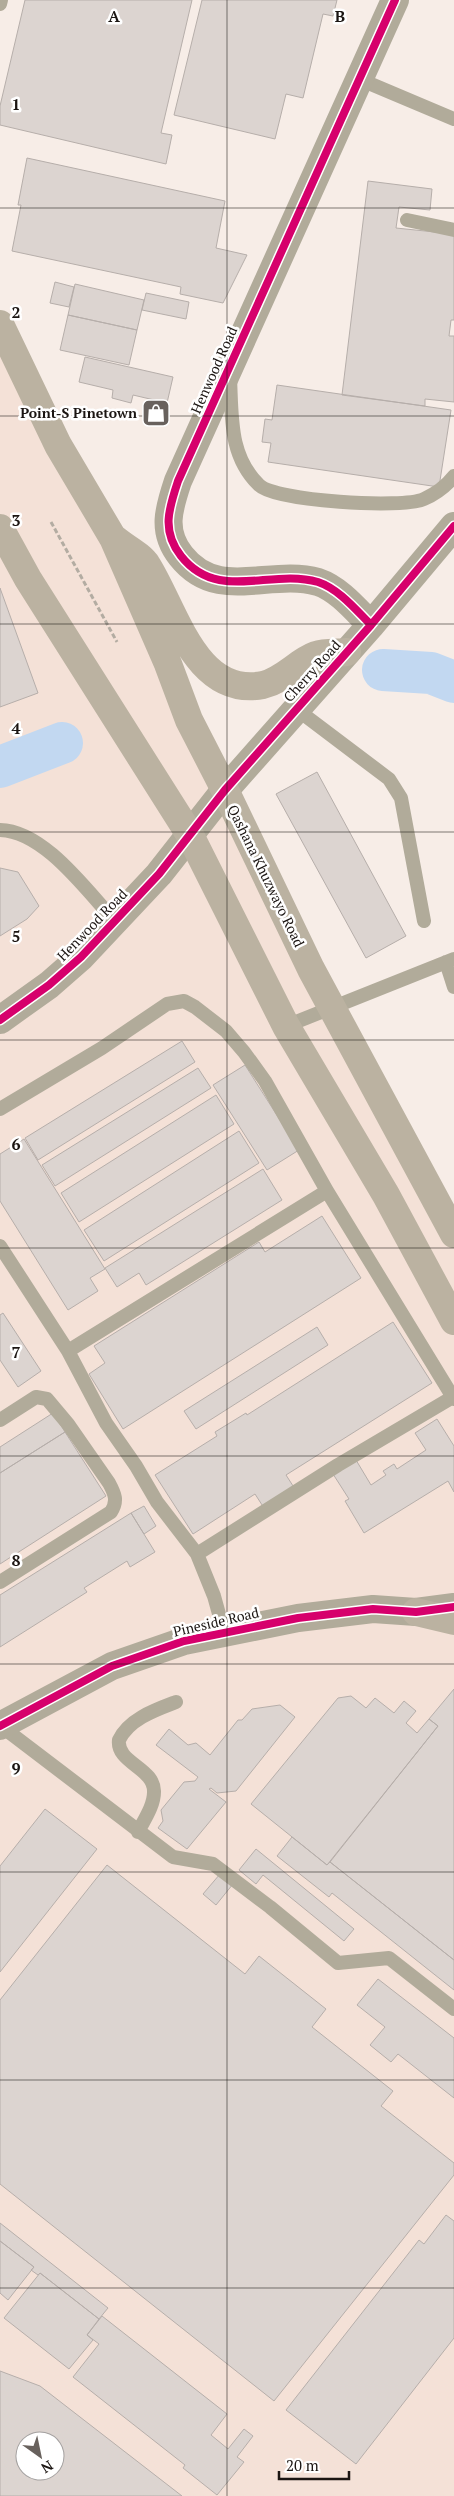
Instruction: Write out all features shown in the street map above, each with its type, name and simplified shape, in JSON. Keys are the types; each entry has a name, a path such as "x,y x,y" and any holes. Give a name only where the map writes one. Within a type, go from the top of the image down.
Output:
{"main road":[{"name":"Qashana Khuzwayo Road","path":"0,324 58,445 113,538 168,664 188,720 225,790 307,960 454,1234"},
{"path":"0,528 28,579 190,835 286,1026 386,1195 454,1321"},
{"path":"113,538 146,563 198,660 226,683 244,686 263,685 283,677 316,655 347,652"},
{"path":"416,1612 454,1621"}],"street":[{"name":"Henwood Road","path":"372,625 336,593 320,583 303,579 218,581 201,575 187,563 172,542 167,525 168,511 178,481 395,0"},
{"name":"Cherry Road","path":"190,835 225,790 295,708 372,625 454,526"},
{"name":"Henwood Road","path":"0,1020 49,985 81,957 159,874 190,835"},
{"name":"Pineside Road","path":"0,1726 112,1666 184,1641 298,1618 372,1609 416,1612 454,1607"}],"lane":[{"path":"0,4 1,0"},
{"path":"359,79 454,119"},
{"path":"408,220 454,230"},
{"path":"229,367 234,445 244,469 260,487 283,496 325,501 407,503 423,499 448,483 454,476"},
{"path":"295,708 389,779 396,787 401,798 424,921"},
{"path":"0,830 14,830 32,838 53,856 114,920"},
{"path":"286,1026 450,961 454,987"},
{"path":"0,1109 102,1048 167,1004 184,1001 216,1022 244,1052 280,1107 327,1191 454,1398 338,1465 197,1554"},
{"path":"68,1351 327,1191"},
{"path":"0,1246 68,1351 106,1423 136,1466 157,1502 197,1554 214,1596 224,1632"},
{"path":"0,1582 111,1512 116,1503 114,1492 109,1483 68,1424 47,1399 36,1397 1,1418"},
{"path":"138,1832 152,1802 154,1791 145,1772 121,1753 119,1740 124,1732 139,1718 176,1702"},
{"path":"0,1726 173,1857 213,1864 270,1907 338,1963 389,1958 454,2009"}],"path":[{"path":"51,522 117,642"}],"shaded area":[{"path":"0,327 454,1237 454,2496 0,2496"}],"building":[{"path":"25,0 192,0 161,133 172,135 166,164 0,125 0,106"},
{"path":"202,0 337,0 333,16 323,14 303,98 286,94 275,139 174,115"},
{"path":"27,158 225,201 216,248 247,255 223,303 180,294 181,287 12,251 21,205 18,205"},
{"path":"368,181 432,189 430,210 399,207 396,228 454,234 454,320 451,320 449,336 454,336 454,402 425,399 425,406 342,395"},
{"path":"55,282 74,287 69,307 50,303"},
{"path":"75,284 144,300 137,330 68,315"},
{"path":"146,293 189,302 186,319 142,310"},
{"path":"68,315 137,330 129,365 60,350"},
{"path":"85,357 173,377 167,403 133,395 131,403 112,398 113,390 79,382"},
{"path":"277,385 451,410 439,487 268,462 271,443 262,442 265,419 272,420"},
{"path":"0,588 38,693 0,707"},
{"path":"317,772 406,936 366,958 276,794"},
{"path":"0,868 18,872 39,906 27,919 0,936"},
{"path":"182,1041 195,1062 38,1160 25,1138"},
{"path":"245,1065 299,1150 267,1170 213,1085"},
{"path":"198,1068 211,1088 55,1186 42,1165"},
{"path":"216,1095 234,1124 79,1222 61,1193"},
{"path":"239,1131 259,1163 104,1261 84,1230"},
{"path":"24,1139 105,1269 90,1278 98,1291 68,1310 0,1201 0,1154"},
{"path":"263,1169 282,1200 146,1285 139,1273 117,1287 105,1268"},
{"path":"322,1216 361,1278 123,1429 89,1374 105,1363 94,1346 259,1242 265,1252"},
{"path":"3,1313 41,1371 18,1387 0,1360 0,1315"},
{"path":"393,1322 432,1383 286,1475 295,1489 264,1508 255,1494 193,1534 155,1475 217,1436 215,1432 246,1413 247,1415"},
{"path":"317,1327 328,1345 196,1429 184,1411"},
{"path":"53,1413 65,1432 0,1473 0,1447"},
{"path":"437,1419 454,1446 454,1492 448,1481 364,1533 345,1501 349,1499 333,1474 356,1460 371,1485 386,1475 383,1471 394,1464 397,1469 426,1450 415,1433"},
{"path":"65,1432 106,1496 0,1564 0,1473"},
{"path":"144,1506 156,1526 144,1534 131,1513"},
{"path":"131,1513 155,1552 130,1567 127,1561 84,1588 87,1592 0,1647 0,1595"},
{"path":"454,1689 454,1960 330,1862 438,1726 429,1719"},
{"path":"351,1696 366,1708 375,1698 394,1713 404,1701 416,1711 406,1723 417,1733 429,1719 438,1726 327,1865 251,1804 338,1698"},
{"path":"280,1705 295,1717 236,1791 217,1793 211,1788 209,1789 226,1802 187,1849 158,1828 163,1821 161,1810 184,1782 195,1781 198,1777 156,1745 169,1729 188,1745 196,1743 210,1755 238,1720 242,1720 252,1709"},
{"path":"45,1809 97,1849 0,1972 0,1866"},
{"path":"292,1837 327,1865 330,1862 454,1960 454,1990 332,1893 329,1897 277,1856"},
{"path":"256,1849 354,1929 344,1941 263,1875 256,1884 239,1870"},
{"path":"107,1865 245,1974 259,1956 326,2009 312,2027 393,2091 381,2106 454,2163 454,2175 274,2401 0,2184 0,2000"},
{"path":"220,1874 233,1884 216,1905 203,1894"},
{"path":"378,1979 454,2038 454,2098 398,2054 391,2062 370,2045 385,2027 357,2005"},
{"path":"446,2215 454,2221 454,2338 356,2464 286,2410 419,2240 424,2244"},
{"path":"0,2223 108,2308 99,2319 40,2273 38,2275 31,2270 34,2267 0,2241"},
{"path":"0,2241 34,2267 8,2300 0,2293"},
{"path":"40,2273 99,2319 87,2335 93,2340 69,2369 4,2318"},
{"path":"102,2316 227,2414 211,2435 228,2449 244,2429 253,2436 237,2457 244,2462 217,2495 183,2468 185,2465 73,2377 99,2344 87,2335"},
{"path":"0,2371 40,2386 182,2496 0,2496"}],"waterway":[{"path":"383,670 431,673 454,682"},
{"path":"0,767 62,743"}],"cycle path":[{"path":"371,625 340,595 318,582 300,579 228,581 211,578 196,570 181,556 171,538 169,519 178,481 395,0"},
{"path":"0,1020 49,985 81,957 159,874 225,790 371,625 454,526"},
{"path":"0,1726 112,1666 184,1641 298,1618 373,1609 416,1612 454,1607"}],"place":[{"name":"Point-S Pinetown","path":"156,413"}]}
